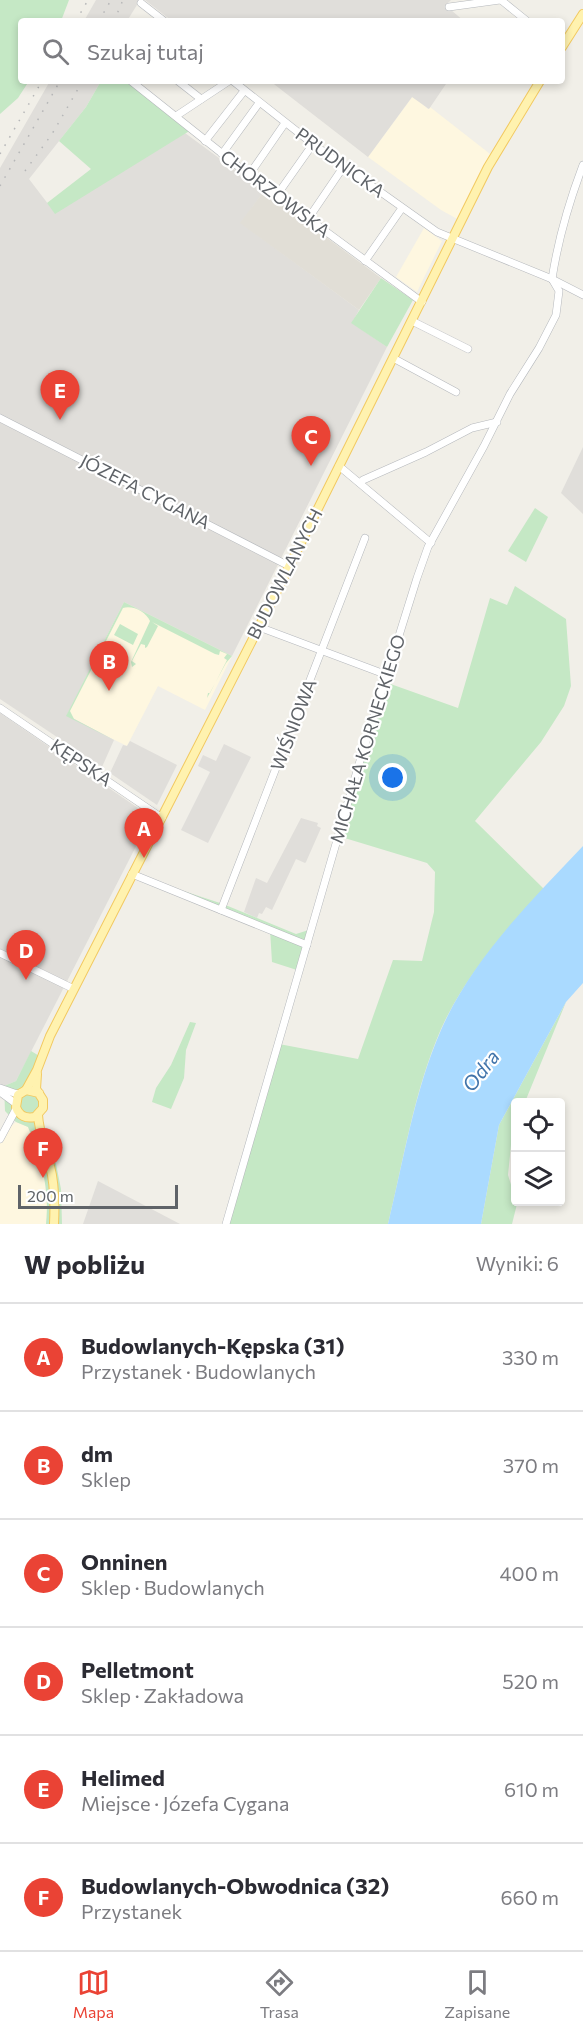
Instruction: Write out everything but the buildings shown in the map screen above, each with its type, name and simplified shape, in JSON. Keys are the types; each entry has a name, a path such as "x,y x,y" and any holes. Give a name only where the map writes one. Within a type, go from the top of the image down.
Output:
{"main road":[{"path":"565,42 583,14"},
{"name":"BUDOWLANYCH","path":"24,1091 37,1070 45,1046 259,627 452,239 493,159 538,84"},
{"name":"BUDOWLANYCH","path":"37,1070 36,1089 39,1094"},
{"path":"41,1137 16,1106 24,1091 39,1094 44,1104 38,1115 41,1137 52,1177 55,1202 54,1224"},
{"path":"26,1117 38,1115"}],"street":[{"path":"449,7 500,0 523,18"},
{"path":"141,3 160,18"},
{"name":"CHORZOWSKA","path":"135,84 249,175 422,302"},
{"path":"182,84 201,99"},
{"path":"176,116 226,84"},
{"name":"PRUDNICKA","path":"235,84 313,144 437,232 552,279 583,295"},
{"path":"205,141 244,91"},
{"path":"222,154 259,103"},
{"path":"249,175 285,123"},
{"path":"277,195 313,144"},
{"path":"552,279 558,245 571,197 583,165"},
{"path":"308,219 344,166"},
{"path":"364,261 402,208"},
{"name":"MICHAŁA KORNECKIEGO","path":"226,1224 359,764 417,578 431,543 510,394 556,315 559,291 552,279"},
{"path":"412,321 468,350"},
{"path":"393,358 456,392"},
{"name":"JÓZEFA CYGANA","path":"0,418 289,566"},
{"path":"360,483 472,428 497,422"},
{"path":"339,466 431,543"},
{"name":"WIŚNIOWA","path":"221,910 365,538"},
{"path":"259,627 387,675"},
{"name":"KĘPSKA","path":"0,708 162,818"},
{"path":"132,874 307,945"},
{"path":"0,953 74,988"},
{"path":"0,1090 17,1094 24,1091"},
{"path":"0,1090 16,1106 0,1139"},
{"path":"5,1131 26,1117"}],"shaded area":[{"path":"96,0 140,0 129,18 86,18"},
{"path":"145,0 451,0 448,3 451,10 460,18 168,18"},
{"path":"48,84 99,84 86,107 29,179 55,213 185,133 264,191 241,223 359,310 352,323 387,347 232,656 124,602 67,715 114,740 102,767 0,699 0,168"},
{"path":"274,84 446,84 429,109 412,97 368,157"},
{"path":"413,96 494,157 461,221 441,210 368,157"},
{"path":"264,191 381,278 359,310 240,223"},
{"path":"424,228 442,241 417,292 396,277"},
{"path":"583,447 583,514 561,493"},
{"path":"124,602 232,656 205,710 158,686 127,746 66,716"},
{"path":"0,713 151,817 16,1081 4,1086 0,1084"},
{"path":"130,741 177,765 157,805 110,773 123,745 127,746"},
{"path":"224,744 251,757 208,843 181,830 210,772 198,766 203,755 216,761"},
{"path":"301,818 318,823 317,826 321,828 306,862 296,859 272,910 266,907 257,918 244,912 256,878 267,883"},
{"path":"16,1122 28,1127 43,1167 48,1210 46,1224 0,1224 0,1139 5,1131"},
{"path":"98,1181 119,1192 180,1224 83,1224"}],"green space":[{"path":"0,0 69,0 62,18 18,18 18,84 27,84 18,98 0,114"},
{"path":"99,84 135,84 191,130 55,214 47,203 91,169 59,141 86,107"},
{"path":"381,278 413,300 387,347 351,323"},
{"path":"535,508 548,517 526,562 508,551"},
{"path":"515,586 566,619 571,686 564,706 541,742 475,821 544,889 474,972 441,1029 410,1125 388,1224 226,1224 279,1044 358,1059 393,960 422,961 434,912 435,872 427,863 338,836 385,682 458,708 490,598 507,605"},
{"path":"124,602 232,656 215,683 227,660 224,658 227,654 220,651 219,655 215,654 152,622 158,626 147,647 141,644 132,661 136,664 132,667 131,662 150,621 139,610 123,608 70,711 74,719 116,741 66,716"},
{"path":"120,624 138,634 133,645 114,635"},
{"path":"132,874 223,904 296,934 312,929 300,971 272,962 270,930"},
{"path":"566,1002 527,1098 514,1098"},
{"path":"190,1022 196,1023 186,1050 184,1078 171,1109 152,1102 156,1088 171,1065"},
{"path":"31,1051 41,1057 37,1070 44,1136 56,1164 61,1189 62,1224 46,1224 47,1198 33,1139 28,1127 16,1122 5,1111 4,1086 16,1081"},
{"path":"511,1103 508,1175 511,1185 511,1206 516,1206 512,1224 481,1224 499,1125"}],"water":[{"name":"Odra","path":"583,846 583,983 566,1002 514,1098 511,1098 511,1103 499,1125 481,1224 388,1224 410,1126 441,1030 469,979 486,955 543,888"}],"railway":[{"path":"78,18 88,0"},
{"path":"101,18 111,0"},
{"path":"115,18 123,0"},
{"path":"0,154 40,84"},
{"path":"0,186 58,84"},
{"path":"25,171 52,134 78,89"}],"place":[{"name":"Helimed","path":"60,420"},
{"name":"Onninen","path":"311,466"},
{"name":"dm","path":"109,691"},
{"name":"Budowlanych-Kępska (31)","path":"144,858"},
{"name":"Pelletmont","path":"26,980"},
{"name":"Budowlanych-Obwodnica (32)","path":"43,1178"}]}
